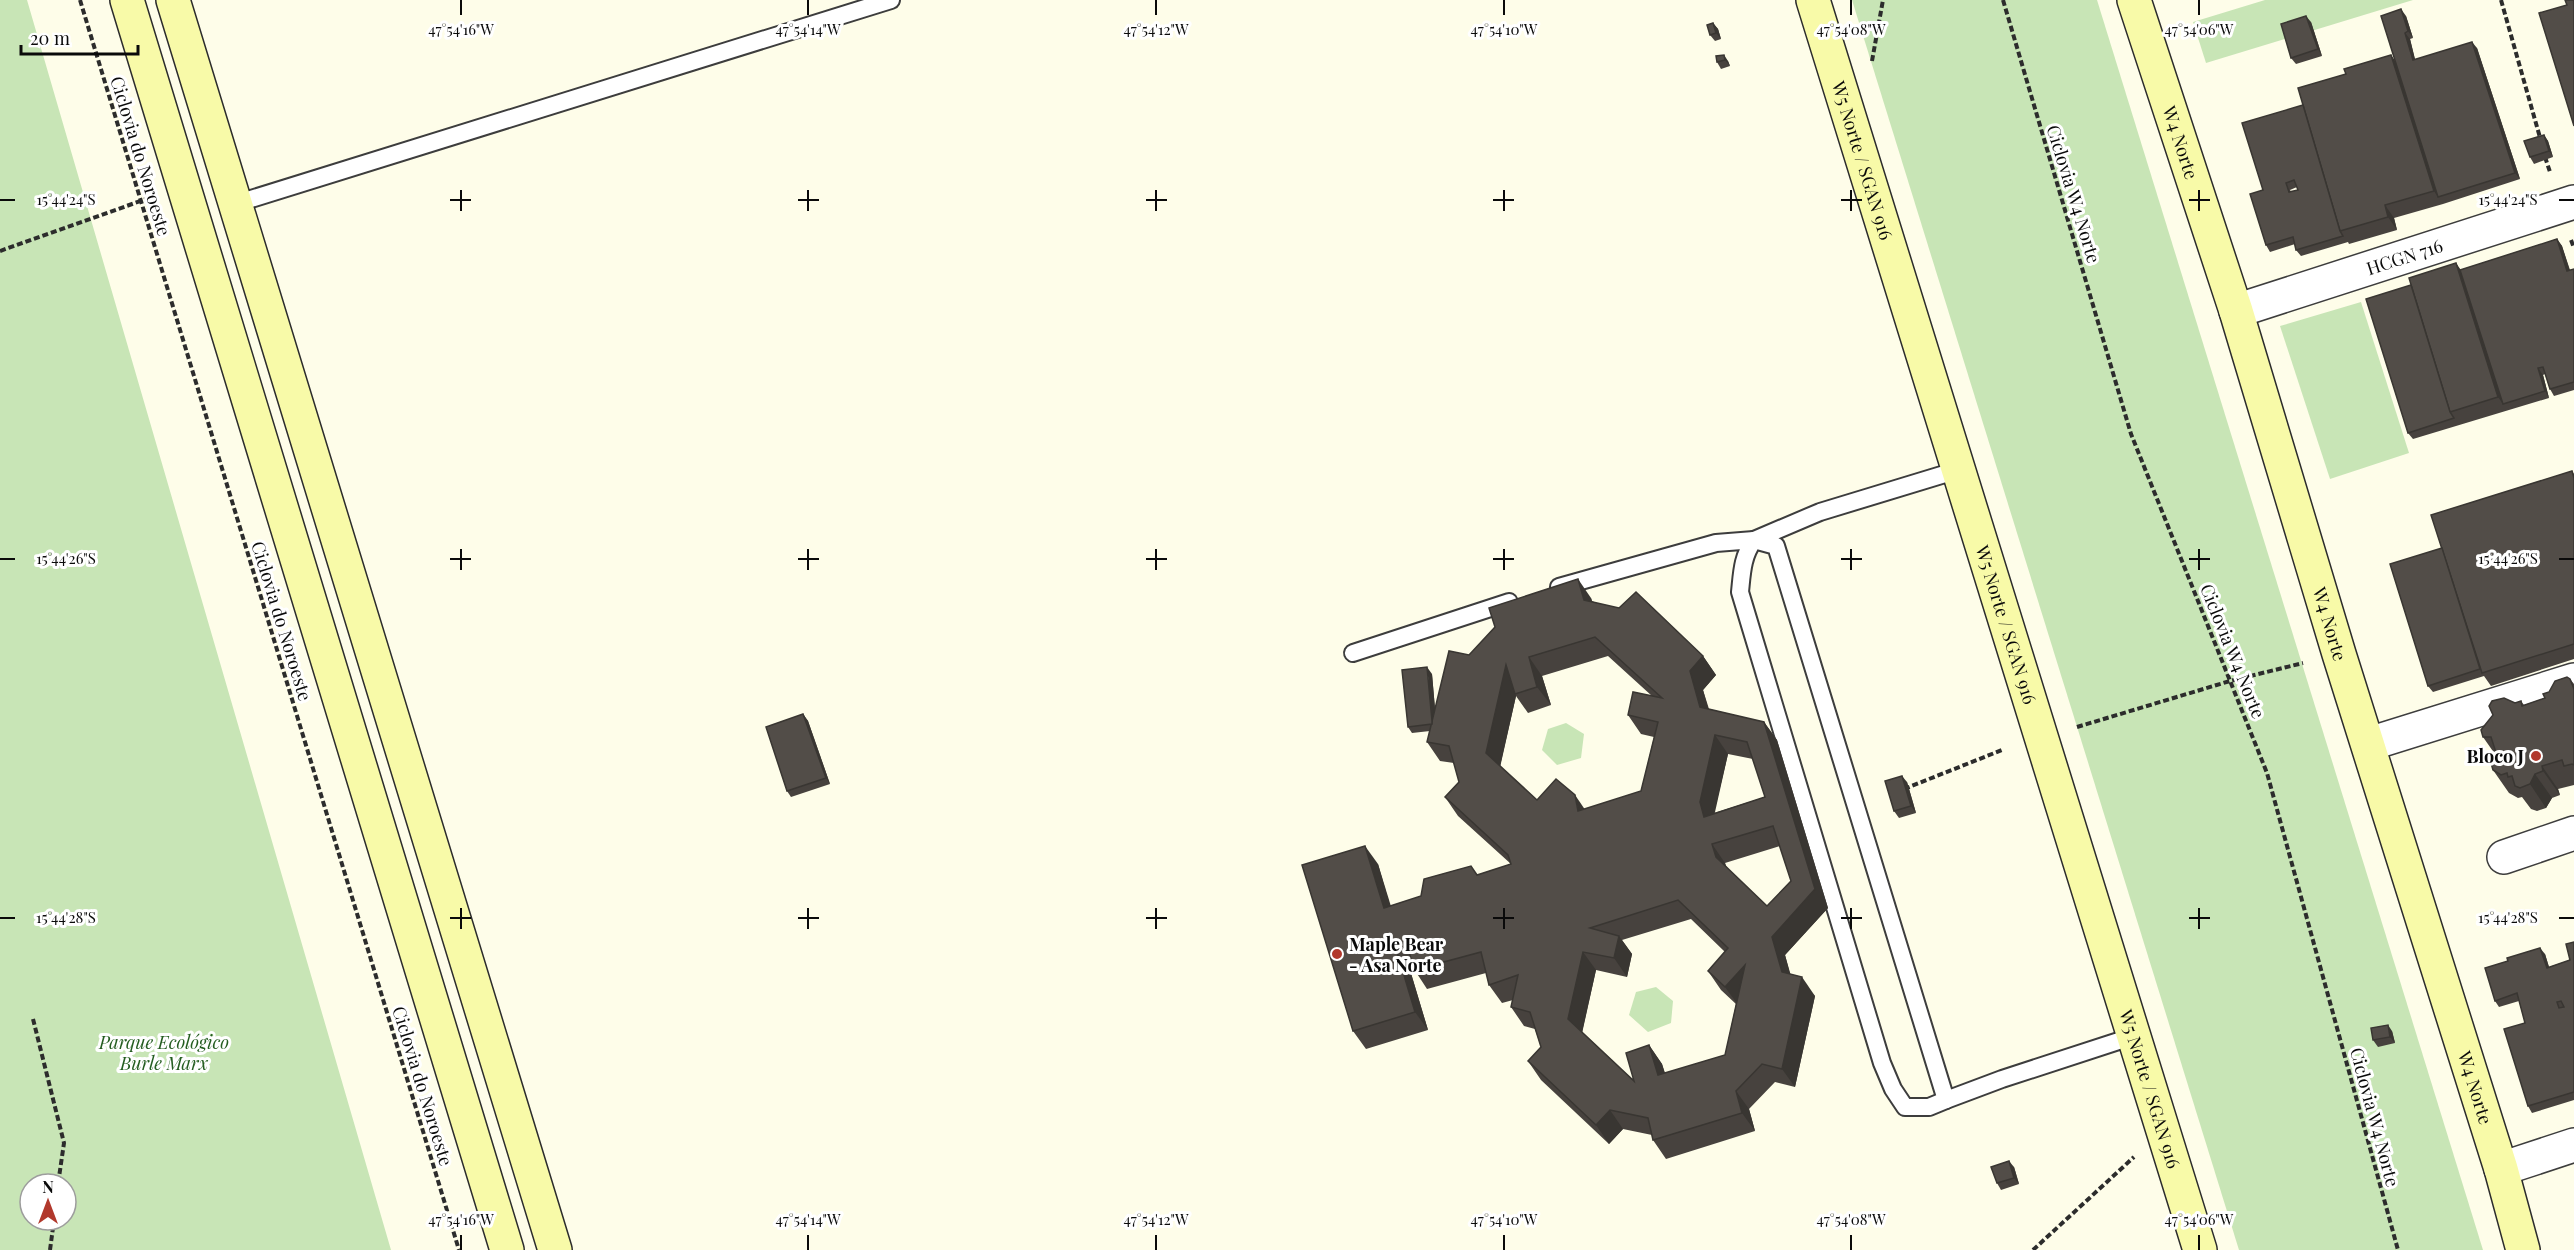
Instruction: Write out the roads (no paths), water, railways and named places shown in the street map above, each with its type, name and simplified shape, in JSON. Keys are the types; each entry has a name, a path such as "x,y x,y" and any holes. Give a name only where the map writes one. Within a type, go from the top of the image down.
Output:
{"main road":[{"path":"127,0 507,1250"},
{"path":"173,0 555,1250"},
{"name":"W5 Norte / SGAN 916","path":"1813,0 2200,1250"},
{"name":"W4 Norte","path":"2134,0 2236,311 2339,654 2501,1169 2523,1250"}],"street":[{"name":"HCGN 716","path":"2236,311 2567,204"},
{"path":"2368,744 2574,680"},
{"path":"2504,857 2574,833"},
{"path":"2501,1169 2574,1145"}],"lane":[{"path":"235,204 891,0"},
{"path":"1548,591 1716,543 1754,540 1820,512 1958,470"},
{"path":"1754,540 1776,546 1946,1100"},
{"path":"1754,540 1746,550 1740,592 1882,1063 1893,1089 1905,1107 1929,1107 2002,1079 2134,1036"},
{"path":"1353,653 1526,597"}],"place":[{"name":"Bloco J","path":"2536,756"},
{"name":"Maple Bear - Asa Norte","path":"1337,954"}],"park label":[{"name":"Parque Ecológico Burle Marx","path":"164,1052"}]}
